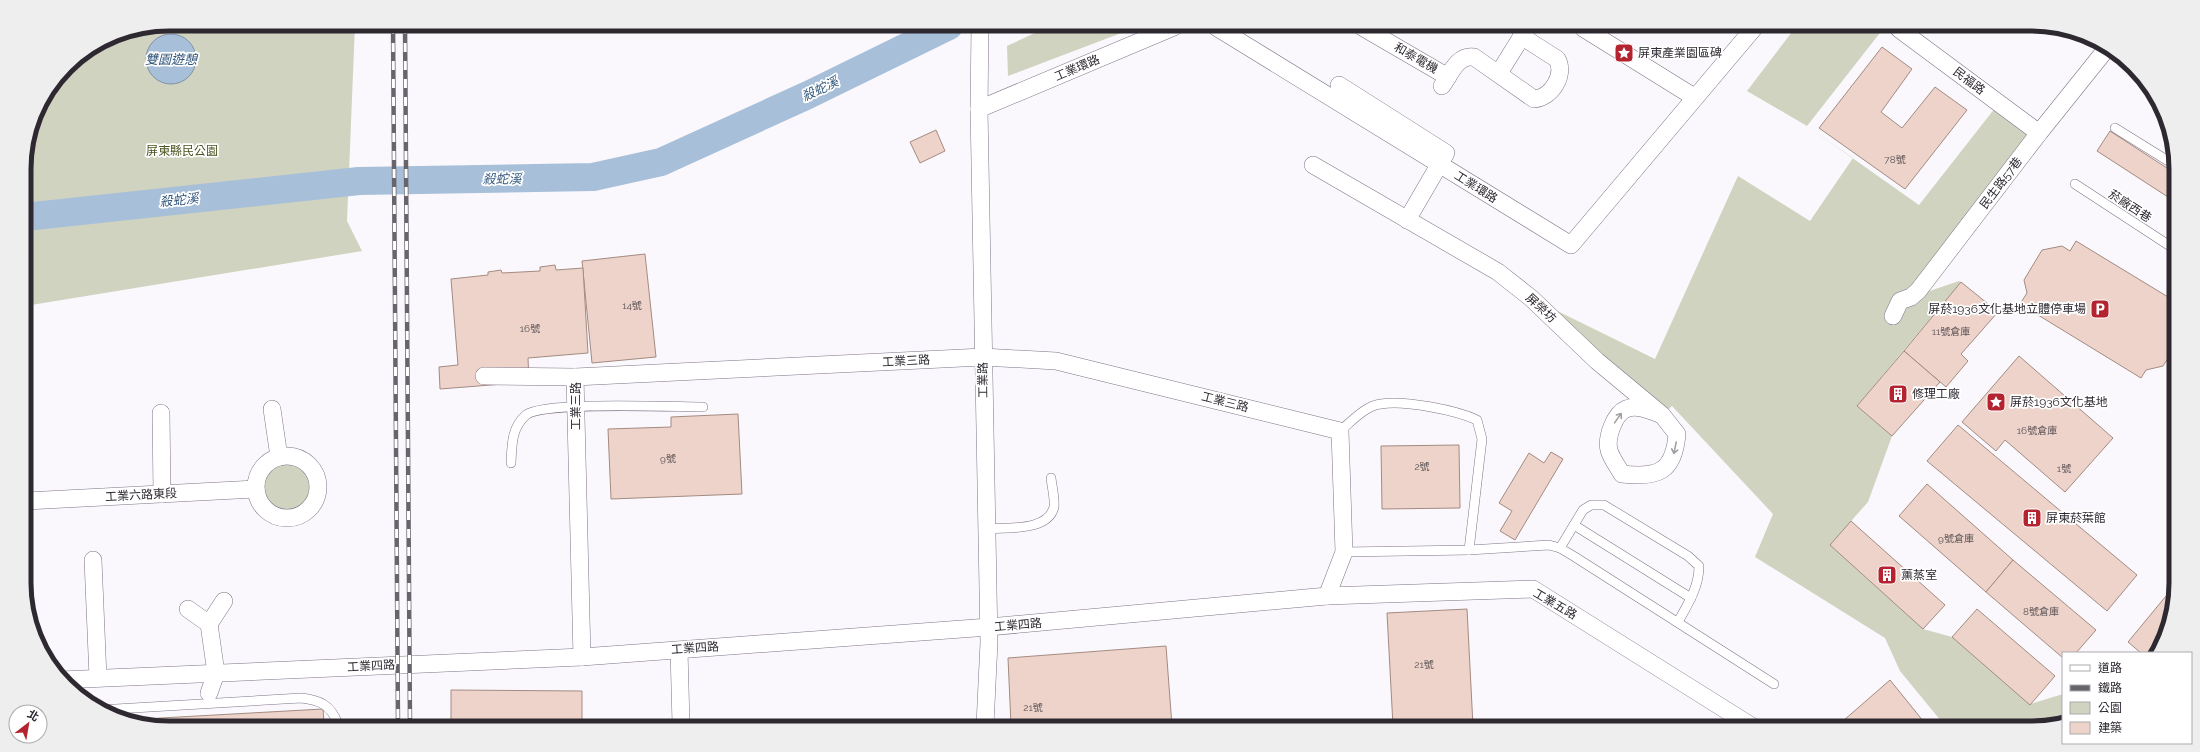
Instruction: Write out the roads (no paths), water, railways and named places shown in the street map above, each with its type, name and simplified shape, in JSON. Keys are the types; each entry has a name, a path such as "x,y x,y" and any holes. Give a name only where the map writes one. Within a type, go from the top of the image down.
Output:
{"street":[{"name":"工業路","path":"980,31 979,109 989,627 985,721"},
{"name":"工業環路","path":"979,109 1164,31"},
{"name":"工業環路","path":"1223,31 1571,245 1694,97 1751,31"},
{"name":"和泰電機","path":"1368,31 1445,82 1459,61 1466,56 1481,60 1534,99 1542,98 1550,91 1559,76 1560,64 1557,59 1524,32 1499,73"},
{"path":"1588,31 1694,97"},
{"name":"民福路","path":"1902,31 2039,133"},
{"name":"民生路57巷","path":"1893,316 1900,301 1911,297 1918,291 2039,133 2104,52"},
{"path":"1339,85 1446,153 1407,220"},
{"name":"屏榮坊","path":"1313,166 1498,272 1531,298 1597,361 1662,415 1677,434 1676,451 1668,465 1660,472 1647,476 1622,474 1608,450 1610,432 1618,417 1625,409 1639,407 1662,415"},
{"name":"工業三路","path":"582,656 575,377 983,357 1056,361 1340,431"},
{"path":"484,376 575,377"},
{"path":"272,409 279,456"},
{"path":"161,413 162,494"},
{"path":"1327,596 1344,552 1340,431"},
{"path":"279,456 294,457 308,464 315,472 318,482 318,493 315,503 308,511 299,516 288,519 278,517 269,512 262,505 256,489 257,476 262,468 279,456"},
{"name":"工業六路東段","path":"31,501 256,489"},
{"path":"92,560 98,678"},
{"name":"工業五路","path":"1327,596 1532,589 1743,721"},
{"name":"工業四路","path":"70,680 582,656 679,650 989,627 1327,596"},
{"path":"209,692 216,673 209,624 224,601"},
{"path":"188,609 209,624"},
{"path":"679,650 680,721"}],"lane":[{"path":"2115,128 2169,162"},
{"name":"菸廠西巷","path":"2075,184 2169,245"},
{"path":"1340,431 1369,408 1380,404 1425,406 1464,414 1477,420 1482,439 1469,550"},
{"path":"511,463 512,437 526,416 533,411 575,407 703,407"},
{"path":"987,528 1032,525 1043,522 1050,515 1054,506 1051,478"},
{"path":"1560,548 1583,510 1591,505 1604,505 1688,556 1699,566 1699,578 1691,598 1678,622"},
{"path":"1574,525 1691,598"},
{"path":"1344,552 1469,550 1549,544 1560,548 1774,684"},
{"path":"114,709 301,698 316,699 328,706 337,721"}],"water":[{"name":"雙園遊憩","path":"166,34 176,34 189,41 196,54 196,64 189,77 176,84 166,84 157,80 150,73 146,64 146,54 150,45 157,38"}],"waterway":[{"name":"殺蛇溪","path":"31,216 359,181 593,177 661,162 808,95 939,31"}],"railway":[{"path":"393,31 398,721"},
{"path":"405,31 410,721"}],"place":[{"name":"屏東產業園區碑","path":"1624,53"},
{"name":"屏菸1936文化基地立體停車場","path":"2100,309"},
{"name":"修理工廠","path":"1898,394"},
{"name":"屏菸1936文化基地","path":"1996,402"},
{"name":"屏東菸葉館","path":"2032,518"},
{"name":"薰蒸室","path":"1887,575"}],"park label":[{"name":"屏東縣民公園","path":"182,151"}]}
